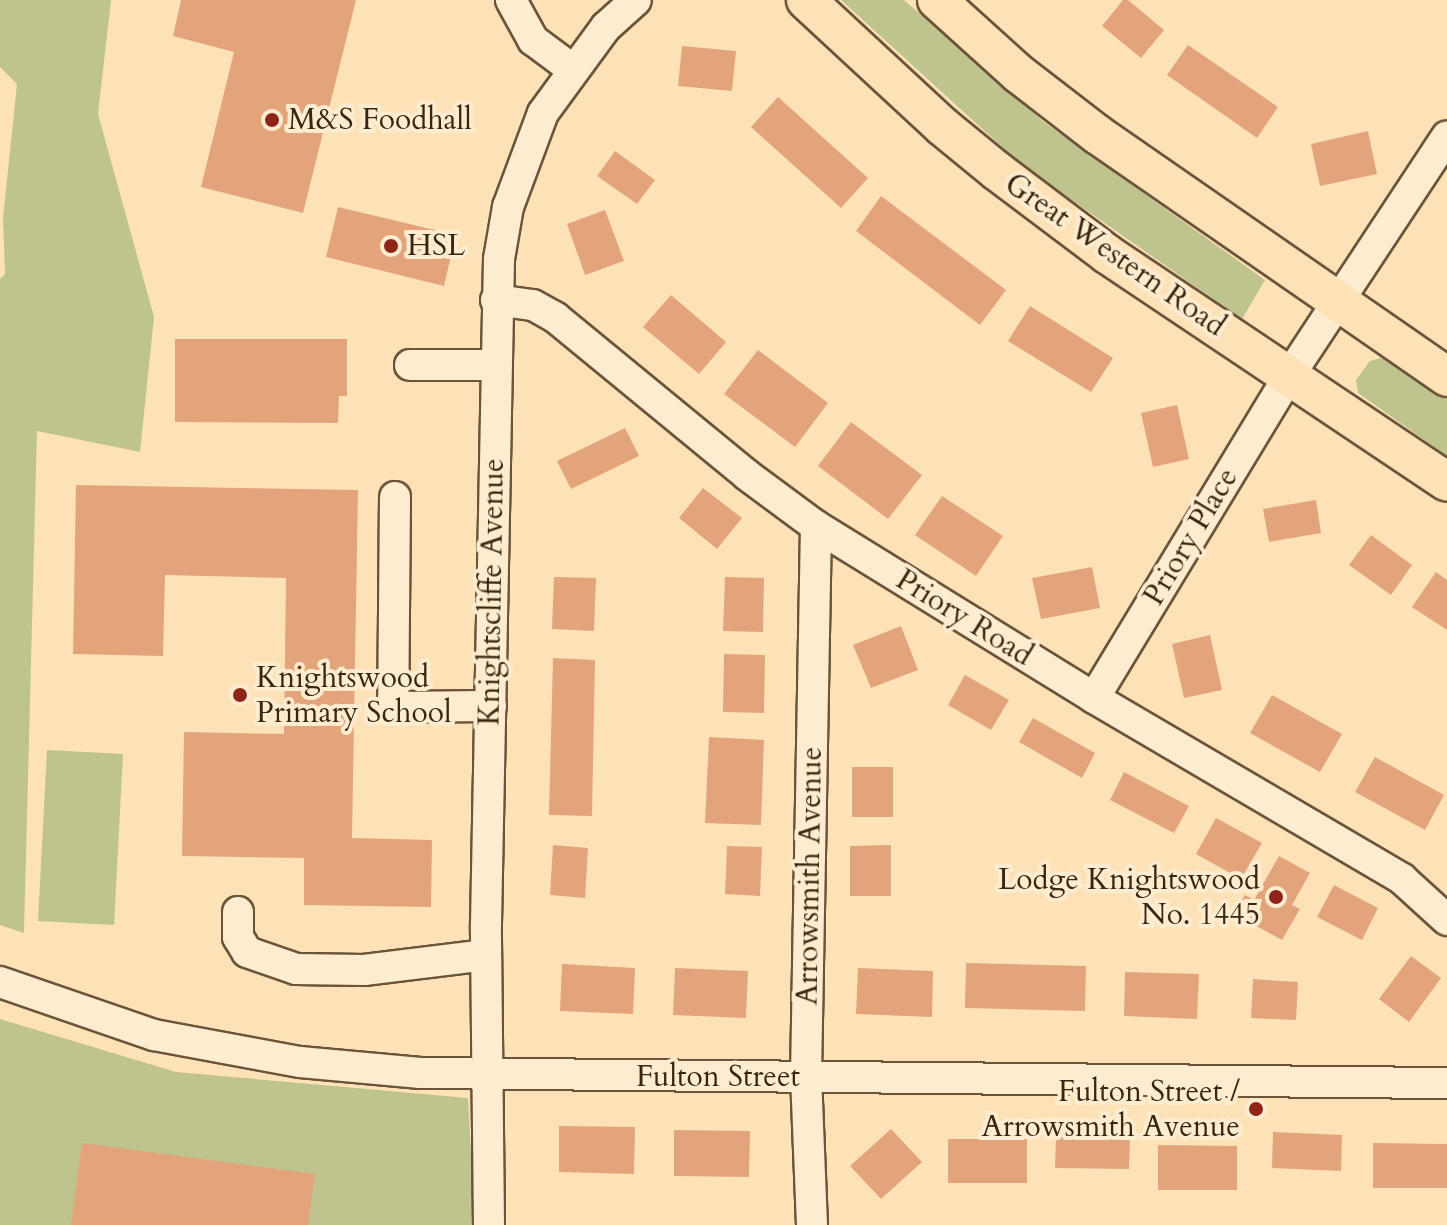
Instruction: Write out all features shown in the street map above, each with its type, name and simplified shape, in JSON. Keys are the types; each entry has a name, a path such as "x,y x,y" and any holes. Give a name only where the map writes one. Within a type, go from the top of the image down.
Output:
{"main road":[{"name":"Great Western Road","path":"806,0 942,126 1107,254 1447,482"},
{"path":"937,0 1019,74 1098,135 1447,377"}],"street":[{"path":"511,0 533,40 572,69"},
{"name":"Knightscliffe Avenue","path":"489,1225 485,1075 496,300 508,207 543,113 572,69 606,27 636,0"},
{"name":"Priory Place","path":"1094,698 1289,376 1447,136"},
{"name":"Priory Road","path":"496,300 533,305 556,318 747,475 816,526 1094,698 1402,879 1447,920"},
{"path":"410,365 496,365"},
{"path":"395,497 393,707 491,706"},
{"name":"Arrowsmith Avenue","path":"812,1225 806,1076 816,526"},
{"path":"238,912 238,937 247,952 296,969 364,970 486,955"},
{"name":"Fulton Street","path":"0,982 154,1035 300,1062 485,1075 1447,1083"}],"green space":[{"path":"0,0 111,0 98,114 154,317 140,452 37,431 24,933 0,925 0,279 5,274 3,218 17,84 0,67"},
{"path":"841,0 904,0 1044,122 1265,280 1242,319 1023,166"},
{"path":"1381,358 1397,362 1447,395 1447,456 1358,393 1356,380 1370,361"},
{"path":"47,750 123,754 114,925 38,921"},
{"path":"0,1019 176,1072 468,1098 475,1225 0,1225"}],"building":[{"name":"M&S Foodhall","path":"181,0 356,0 303,213 201,187 234,52 173,36"},
{"path":"1123,0 1128,0 1164,30 1141,58 1102,26"},
{"path":"1188,45 1278,107 1257,138 1167,75"},
{"path":"682,46 736,51 732,91 678,86"},
{"path":"778,97 868,178 841,208 751,127"},
{"path":"1368,131 1377,174 1320,186 1311,144"},
{"path":"615,151 655,180 637,204 597,176"},
{"path":"881,196 1006,290 980,325 856,231"},
{"name":"HSL","path":"338,207 456,235 444,286 326,257"},
{"path":"605,210 624,261 585,275 567,224"},
{"path":"671,295 726,342 699,374 643,327"},
{"path":"1030,306 1113,358 1091,392 1008,341"},
{"path":"175,339 347,339 347,396 339,396 338,423 175,422"},
{"path":"758,350 828,403 795,447 724,394"},
{"path":"1177,405 1189,459 1153,467 1141,413"},
{"path":"851,422 922,475 888,519 818,466"},
{"path":"625,428 639,456 571,489 557,461"},
{"path":"76,485 358,490 352,838 432,840 431,907 304,905 304,858 182,856 184,732 284,734 286,578 165,575 163,656 73,654"},
{"path":"703,488 742,518 717,549 679,518"},
{"path":"942,496 1003,536 976,576 915,535"},
{"path":"1316,500 1321,533 1269,542 1263,509"},
{"path":"1371,535 1412,565 1391,595 1349,565"},
{"path":"1092,567 1100,608 1041,619 1032,578"},
{"path":"1436,572 1447,580 1447,630 1412,607"},
{"path":"554,577 596,578 594,631 552,629"},
{"path":"725,577 764,578 763,632 723,631"},
{"path":"901,626 918,670 871,688 853,645"},
{"path":"1210,635 1222,690 1184,698 1172,644"},
{"path":"724,654 765,655 764,713 723,712"},
{"path":"553,658 595,660 592,816 549,815"},
{"path":"965,675 1009,700 991,730 948,705"},
{"path":"1272,695 1342,734 1320,772 1250,733"},
{"path":"1033,718 1095,753 1082,778 1019,742"},
{"path":"709,737 764,740 761,825 705,823"},
{"path":"1375,757 1444,795 1425,830 1355,792"},
{"path":"852,767 893,767 893,817 852,817"},
{"path":"1124,772 1189,806 1174,833 1110,800"},
{"path":"1216,818 1262,843 1241,879 1196,854"},
{"path":"553,845 588,848 585,898 550,895"},
{"path":"891,845 891,896 850,896 850,846"},
{"path":"727,846 762,847 760,896 725,894"},
{"name":"Lodge Knightswood No. 1445","path":"1279,856 1310,873 1292,905 1300,909 1282,940 1234,914 1245,895 1254,900"},
{"path":"1334,885 1378,908 1362,940 1317,917"},
{"path":"1411,956 1441,978 1409,1022 1379,999"},
{"path":"966,963 1086,966 1085,1011 965,1008"},
{"path":"562,964 635,968 633,1014 560,1011"},
{"path":"675,968 748,971 746,1018 673,1015"},
{"path":"858,968 933,971 932,1017 856,1014"},
{"path":"1125,972 1199,974 1197,1019 1124,1016"},
{"path":"1253,979 1298,982 1296,1020 1251,1018"},
{"path":"559,1126 635,1127 634,1174 559,1172"},
{"path":"891,1129 922,1162 881,1199 850,1166"},
{"path":"674,1130 750,1131 749,1177 674,1176"},
{"path":"1273,1132 1342,1135 1341,1171 1272,1168"},
{"path":"1056,1136 1130,1138 1129,1169 1055,1168"},
{"path":"948,1139 1027,1139 1027,1183 948,1183"},
{"path":"82,1143 315,1174 308,1225 71,1225"},
{"path":"1373,1143 1447,1144 1447,1188 1373,1188"},
{"path":"1158,1145 1237,1146 1237,1190 1158,1190"}],"place":[{"name":"M&S Foodhall","path":"272,120"},
{"name":"HSL","path":"391,246"},
{"name":"Knightswood Primary School","path":"240,695"},
{"name":"Lodge Knightswood No. 1445","path":"1276,897"},
{"name":"Fulton Street / Arrowsmith Avenue","path":"1256,1109"}]}
